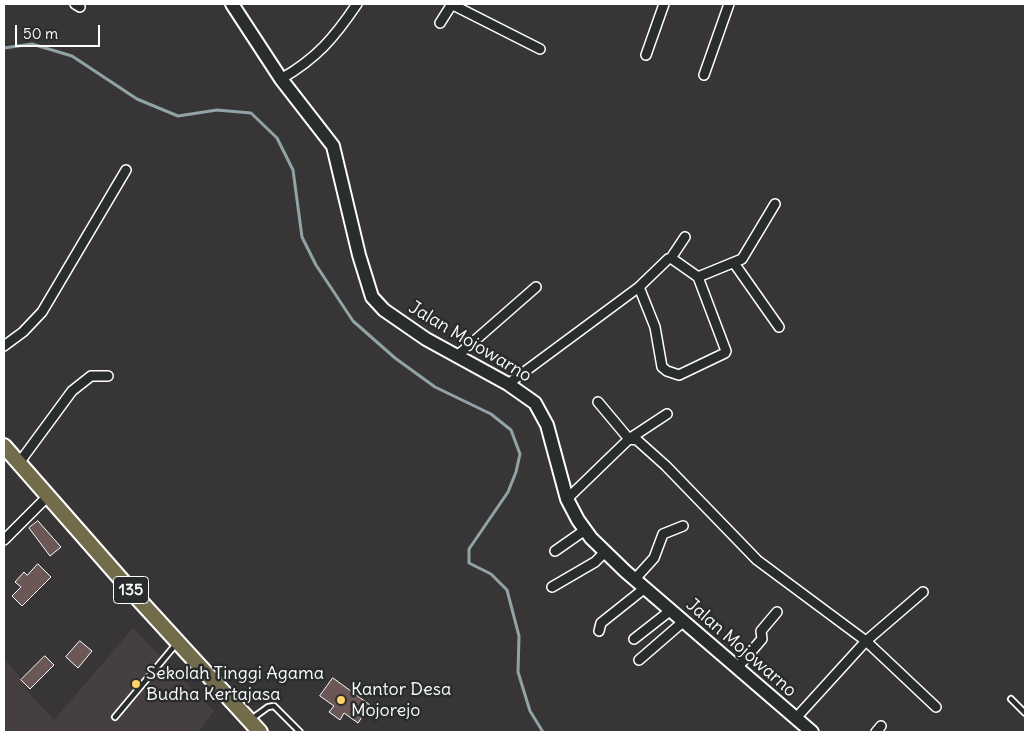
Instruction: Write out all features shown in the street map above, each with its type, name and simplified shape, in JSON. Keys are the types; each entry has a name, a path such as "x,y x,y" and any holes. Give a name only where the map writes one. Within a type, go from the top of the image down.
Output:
{"main road":[{"name":"135","path":"4,446 260,732"}],"street":[{"path":"282,79 304,66 321,51 336,36 357,4"},
{"path":"440,23 451,4 540,49"},
{"path":"646,55 664,4"},
{"path":"704,75 729,4"},
{"name":"Jalan Mojowarno","path":"235,5 282,79 333,146 359,255 372,297 384,310 404,325 529,398 542,412 567,499 585,530 605,552 645,588 812,732"},
{"path":"4,346 23,332 42,312 126,170"},
{"path":"698,277 734,263 747,254 775,204"},
{"path":"508,384 639,287 671,258 685,236"},
{"path":"639,287 655,327 662,367 679,375 725,354 726,351 698,277 671,258"},
{"path":"734,263 779,328"},
{"path":"456,357 536,287"},
{"path":"19,463 72,391 91,376 108,376"},
{"path":"598,402 629,439 637,440 666,466 757,560 866,641 936,707"},
{"path":"567,499 629,439 667,414"},
{"path":"4,540 49,495"},
{"path":"635,579 654,558 664,534 683,526"},
{"path":"554,551 585,530"},
{"path":"552,587 595,562 605,552"},
{"path":"599,631 601,623 645,588"},
{"path":"795,719 866,641 923,592"},
{"path":"634,639 671,610"},
{"path":"737,668 762,639 761,631 777,612"},
{"path":"639,660 684,621"}],"lane":[{"path":"115,717 178,642"},
{"path":"1011,699 1025,713"},
{"path":"249,720 268,707 274,706 300,732"}],"shaded area":[{"name":"Sekolah Tinggi Agama Budha Kertajasa","path":"133,628 214,711 199,732 4,732 4,659 19,676 28,692 54,720"}],"building":[{"path":"38,521 61,547 50,556 29,528"},
{"path":"38,564 51,577 22,606 12,596 21,587 15,582 24,572 27,575"},
{"path":"80,641 92,651 78,668 66,657"},
{"path":"45,656 54,665 30,689 21,680"},
{"path":"333,678 370,705 358,723 344,713 340,720 329,712 334,706 320,696"}],"waterway":[{"path":"4,48 32,44 72,56 137,99 178,116 217,110 251,113 277,138 293,170 302,237 316,265 353,321 395,358 435,387 491,414 511,430 520,454 516,472 508,492 469,549 469,563 491,574 507,590 519,636 518,672 530,711 543,732"}],"place":[{"name":"Sekolah Tinggi Agama Budha Kertajasa","path":"136,684"},
{"name":"Kantor Desa Mojorejo","path":"341,700"}]}
